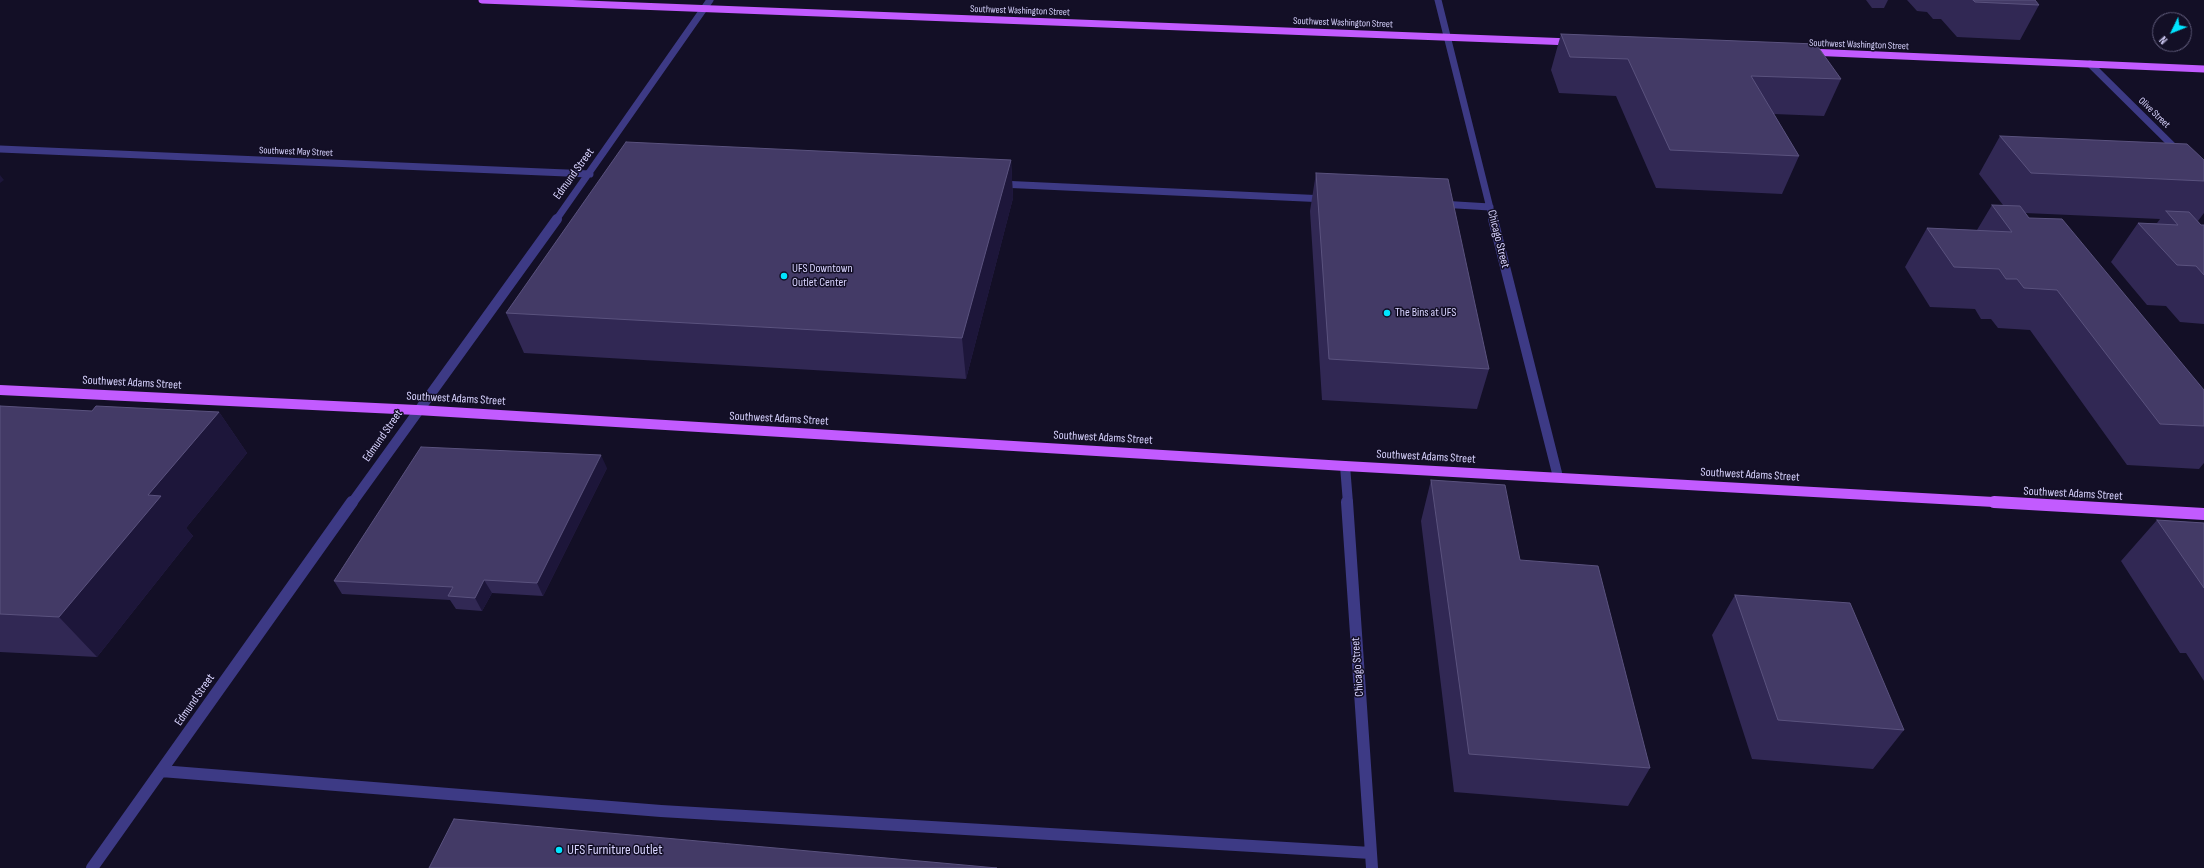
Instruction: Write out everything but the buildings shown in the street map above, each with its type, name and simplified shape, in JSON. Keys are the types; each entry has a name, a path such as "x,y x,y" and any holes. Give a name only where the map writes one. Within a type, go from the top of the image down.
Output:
{"main road":[{"name":"Southwest Washington Street","path":"482,0 1582,43"},
{"name":"Southwest Washington Street","path":"1804,52 2204,69"},
{"name":"Southwest Adams Street","path":"0,390 417,410 1345,466 2204,514"}],"street":[{"name":"Edmund Street","path":"92,868 417,410 597,169 710,0"},
{"name":"Chicago Street","path":"1438,0 1558,478"},
{"name":"Olive Street","path":"2090,64 2187,159"},
{"name":"Southwest May Street","path":"0,149 597,169"},
{"path":"994,184 1338,200"},
{"path":"1434,204 1490,207"},
{"name":"Chicago Street","path":"1345,466 1372,868"},
{"path":"161,771 661,811 1371,853"}],"place":[{"name":"UFS Downtown Outlet Center","path":"784,276"},
{"name":"The Bins at UFS","path":"1387,313"},
{"name":"UFS Furniture Outlet","path":"559,850"}]}
